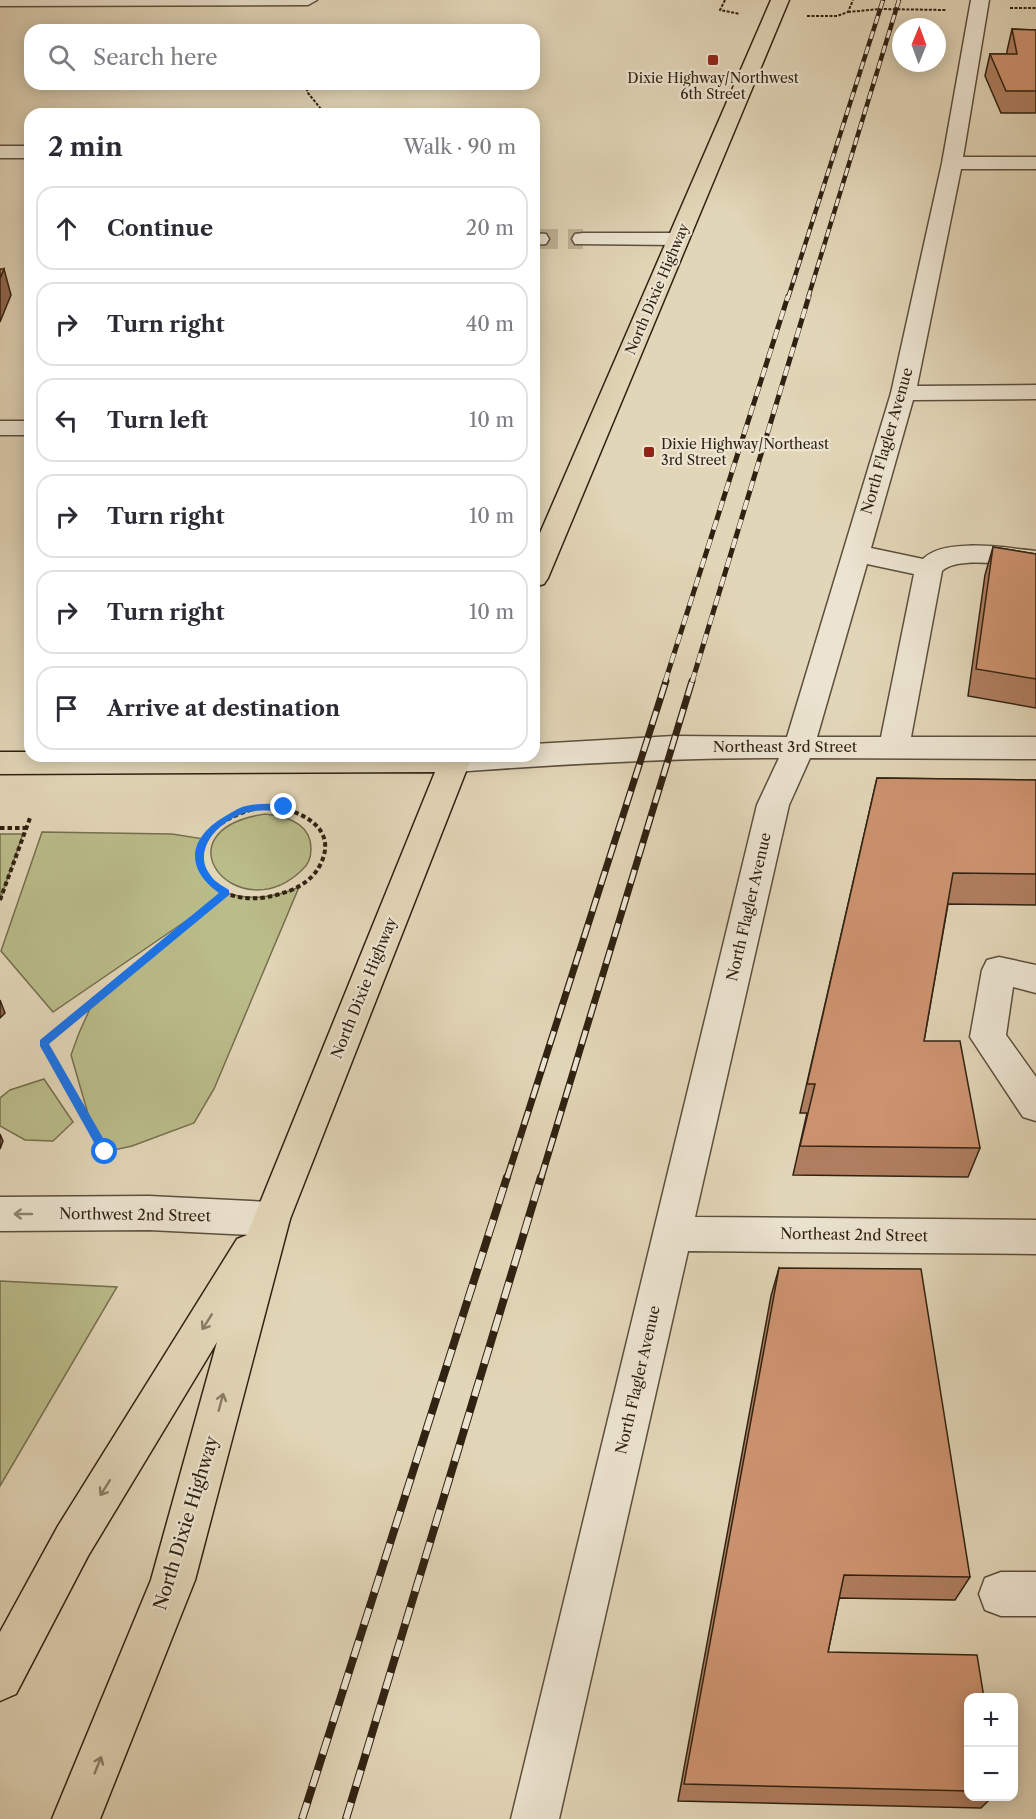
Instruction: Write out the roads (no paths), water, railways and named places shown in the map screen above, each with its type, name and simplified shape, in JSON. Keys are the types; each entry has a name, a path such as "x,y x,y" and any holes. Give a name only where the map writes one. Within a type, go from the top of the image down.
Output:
{"main road":[{"name":"North Dixie Highway","path":"540,564 780,0"},
{"path":"0,763 47,762"},
{"name":"North Dixie Highway","path":"76,1819 173,1580 271,1219 454,762"},
{"name":"North Dixie Highway","path":"0,1677 73,1540 271,1219"}],"street":[{"path":"0,1 308,0"},
{"name":"North Flagler Avenue","path":"535,1819 773,805 799,748 903,393 952,163 980,5"},
{"path":"0,152 24,152"},
{"path":"952,163 1036,163"},
{"path":"583,239 678,239"},
{"path":"903,393 1036,392"},
{"path":"0,428 24,428"},
{"path":"855,553 929,569"},
{"path":"894,748 929,569 939,559 972,554 1036,559"},
{"name":"Northeast 3rd Street","path":"540,755 654,747 1036,748"},
{"path":"1036,979 999,970 988,1037 1036,1106"},
{"name":"Northwest 2nd Street","path":"0,1214 148,1213 271,1219"},
{"name":"Northeast 2nd Street","path":"672,1234 1036,1237"}],"tunnel":[{"path":"540,239 583,239"}],"railway":[{"path":"788,298 883,0"},
{"path":"808,298 899,0"},
{"path":"665,682 788,296"},
{"path":"692,682 809,296"},
{"path":"507,1178 666,681"},
{"path":"541,1178 692,681"},
{"path":"302,1819 507,1177"},
{"path":"346,1819 541,1177"}],"place":[{"name":"Dixie Highway/Northwest 6th Street","path":"713,60"},
{"name":"Dixie Highway/Northeast 3rd Street","path":"649,452"}]}
